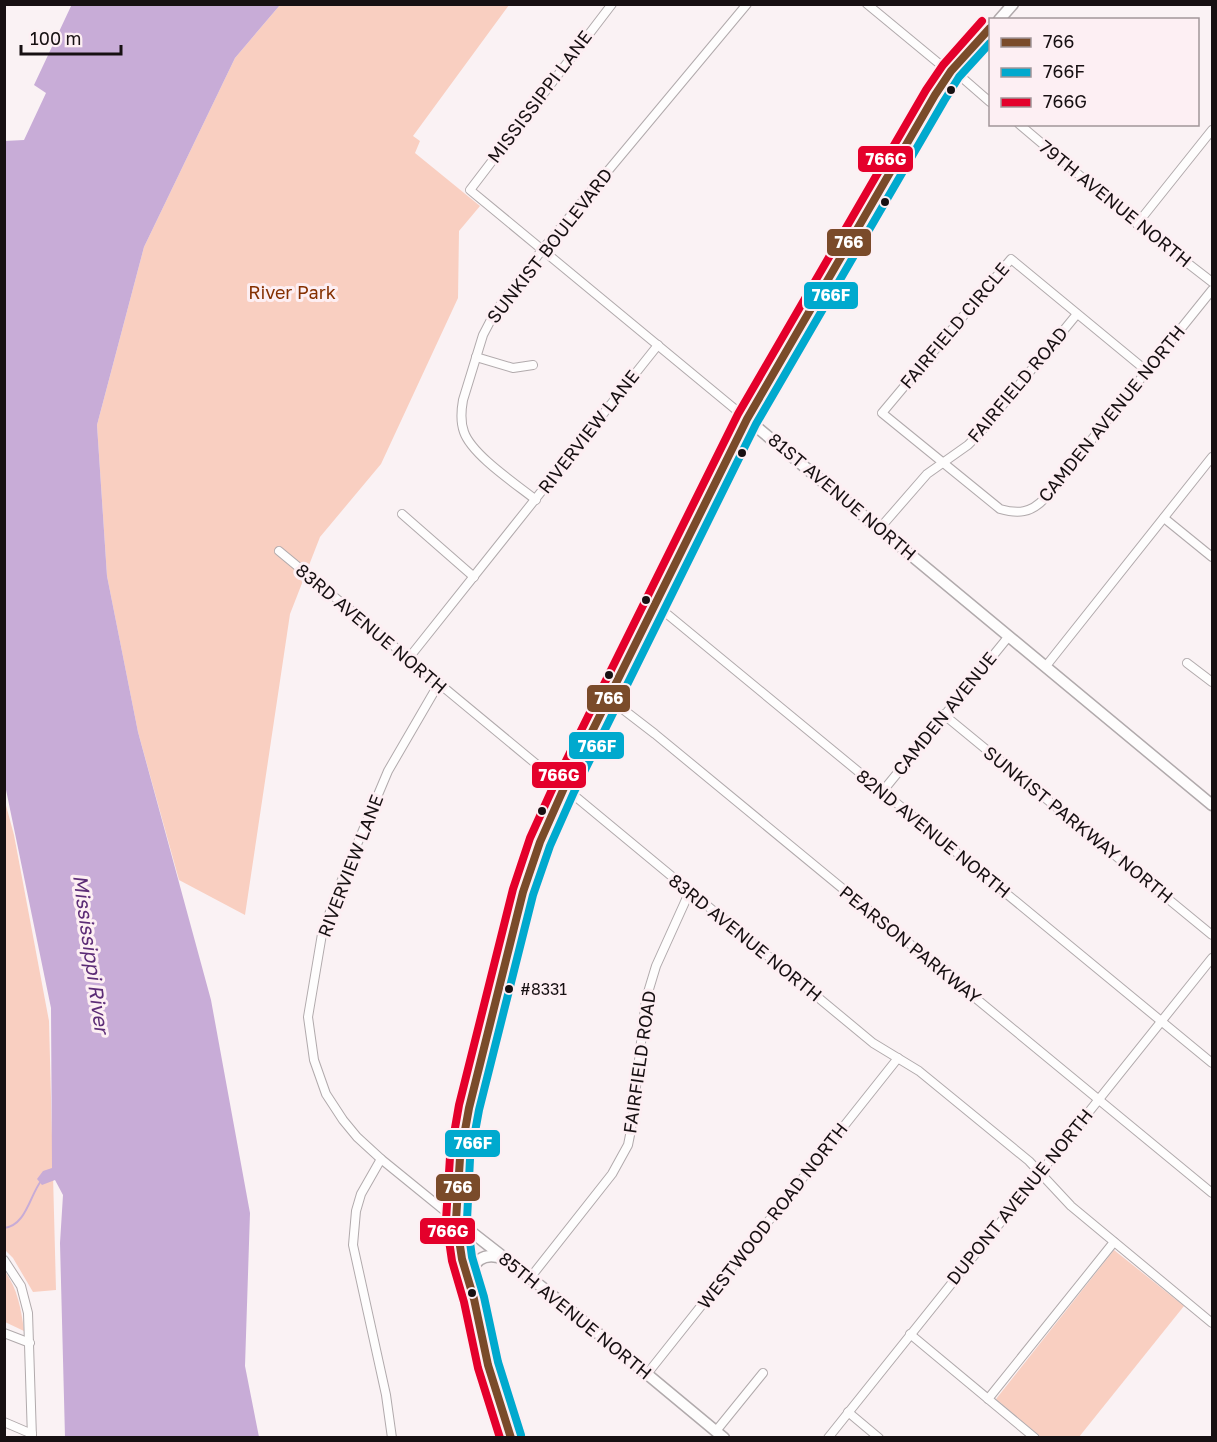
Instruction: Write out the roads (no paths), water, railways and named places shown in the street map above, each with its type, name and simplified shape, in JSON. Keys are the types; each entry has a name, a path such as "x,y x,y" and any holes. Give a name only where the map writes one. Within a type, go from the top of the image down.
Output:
{"street":[{"name":"MISSISSIPPI LANE","path":"470,190 612,4"},
{"name":"SUNKIST BOULEVARD","path":"536,500 480,454 458,427 463,400 483,335 495,312 542,250 747,4"},
{"path":"867,4 989,101"},
{"path":"1001,18 1013,4"},
{"path":"511,1437 488,1365 470,1283 462,1258 456,1220 458,1173 464,1134 508,952 535,856 607,697 747,419 924,113 951,71 989,29"},
{"name":"79TH AVENUE NORTH","path":"1021,126 1137,224 1212,282"},
{"path":"1137,224 1212,130"},
{"name":"81ST AVENUE NORTH","path":"470,190 1212,805"},
{"name":"FAIRFIELD CIRCLE","path":"942,463 882,413 1000,269 1011,259 1148,372"},
{"name":"CAMDEN AVENUE NORTH","path":"942,463 1000,509 1019,513 1028,511 1044,499 1212,290"},
{"name":"FAIRFIELD ROAD","path":"880,528 922,478 968,445 978,435 1077,314"},
{"name":"RIVERVIEW LANE","path":"408,659 658,345"},
{"path":"476,357 513,368 533,365"},
{"path":"1046,666 1212,457"},
{"path":"402,514 474,577"},
{"path":"1164,518 1212,557"},
{"name":"83RD AVENUE NORTH","path":"279,552 873,1043 919,1071 1029,1161 1071,1206 1212,1323"},
{"name":"82ND AVENUE NORTH","path":"654,605 1212,1063"},
{"name":"CAMDEN AVENUE","path":"882,792 943,714 1009,636"},
{"path":"1187,663 1212,682"},
{"name":"RIVERVIEW LANE","path":"326,1094 314,1060 308,1017 322,934 339,887 388,771 438,685"},
{"name":"PEARSON PARKWAY","path":"607,697 665,742 1212,1193"},
{"name":"SUNKIST PARKWAY NORTH","path":"943,714 1212,935"},
{"name":"FAIRFIELD ROAD","path":"530,1278 612,1174 628,1145 646,999 657,966 689,893"},
{"name":"DUPONT AVENUE NORTH","path":"828,1437 1212,958"},
{"name":"WESTWOOD ROAD NORTH","path":"647,1374 898,1058"},
{"name":"85TH AVENUE NORTH","path":"326,1094 357,1137 381,1159 720,1434"},
{"path":"381,1159 362,1194 356,1211 353,1245 386,1395 392,1437"},
{"path":"988,1399 1113,1242"},
{"path":"470,1283 472,1267 479,1259 492,1256 505,1260"},
{"path":"4,1260 17,1277 26,1296 30,1343 32,1436 4,1422"},
{"path":"4,1333 30,1343"},
{"path":"910,1334 1035,1437"},
{"path":"720,1434 763,1373"},
{"path":"848,1412 879,1437"}],"water":[{"name":"Mississippi River","path":"72,4 280,5 235,58 144,247 97,425 107,576 138,732 211,1000 250,1213 245,1366 259,1437 65,1437 60,1243 63,1195 55,1180 42,1185 37,1179 43,1171 52,1168 51,1008 4,780 4,141 24,140 46,93 34,85"}],"waterway":[{"path":"4,1228 18,1222 41,1181"}],"place":[{"name":"#8331","path":"509,989"}],"park label":[{"name":"River Park","path":"292,293"}]}
